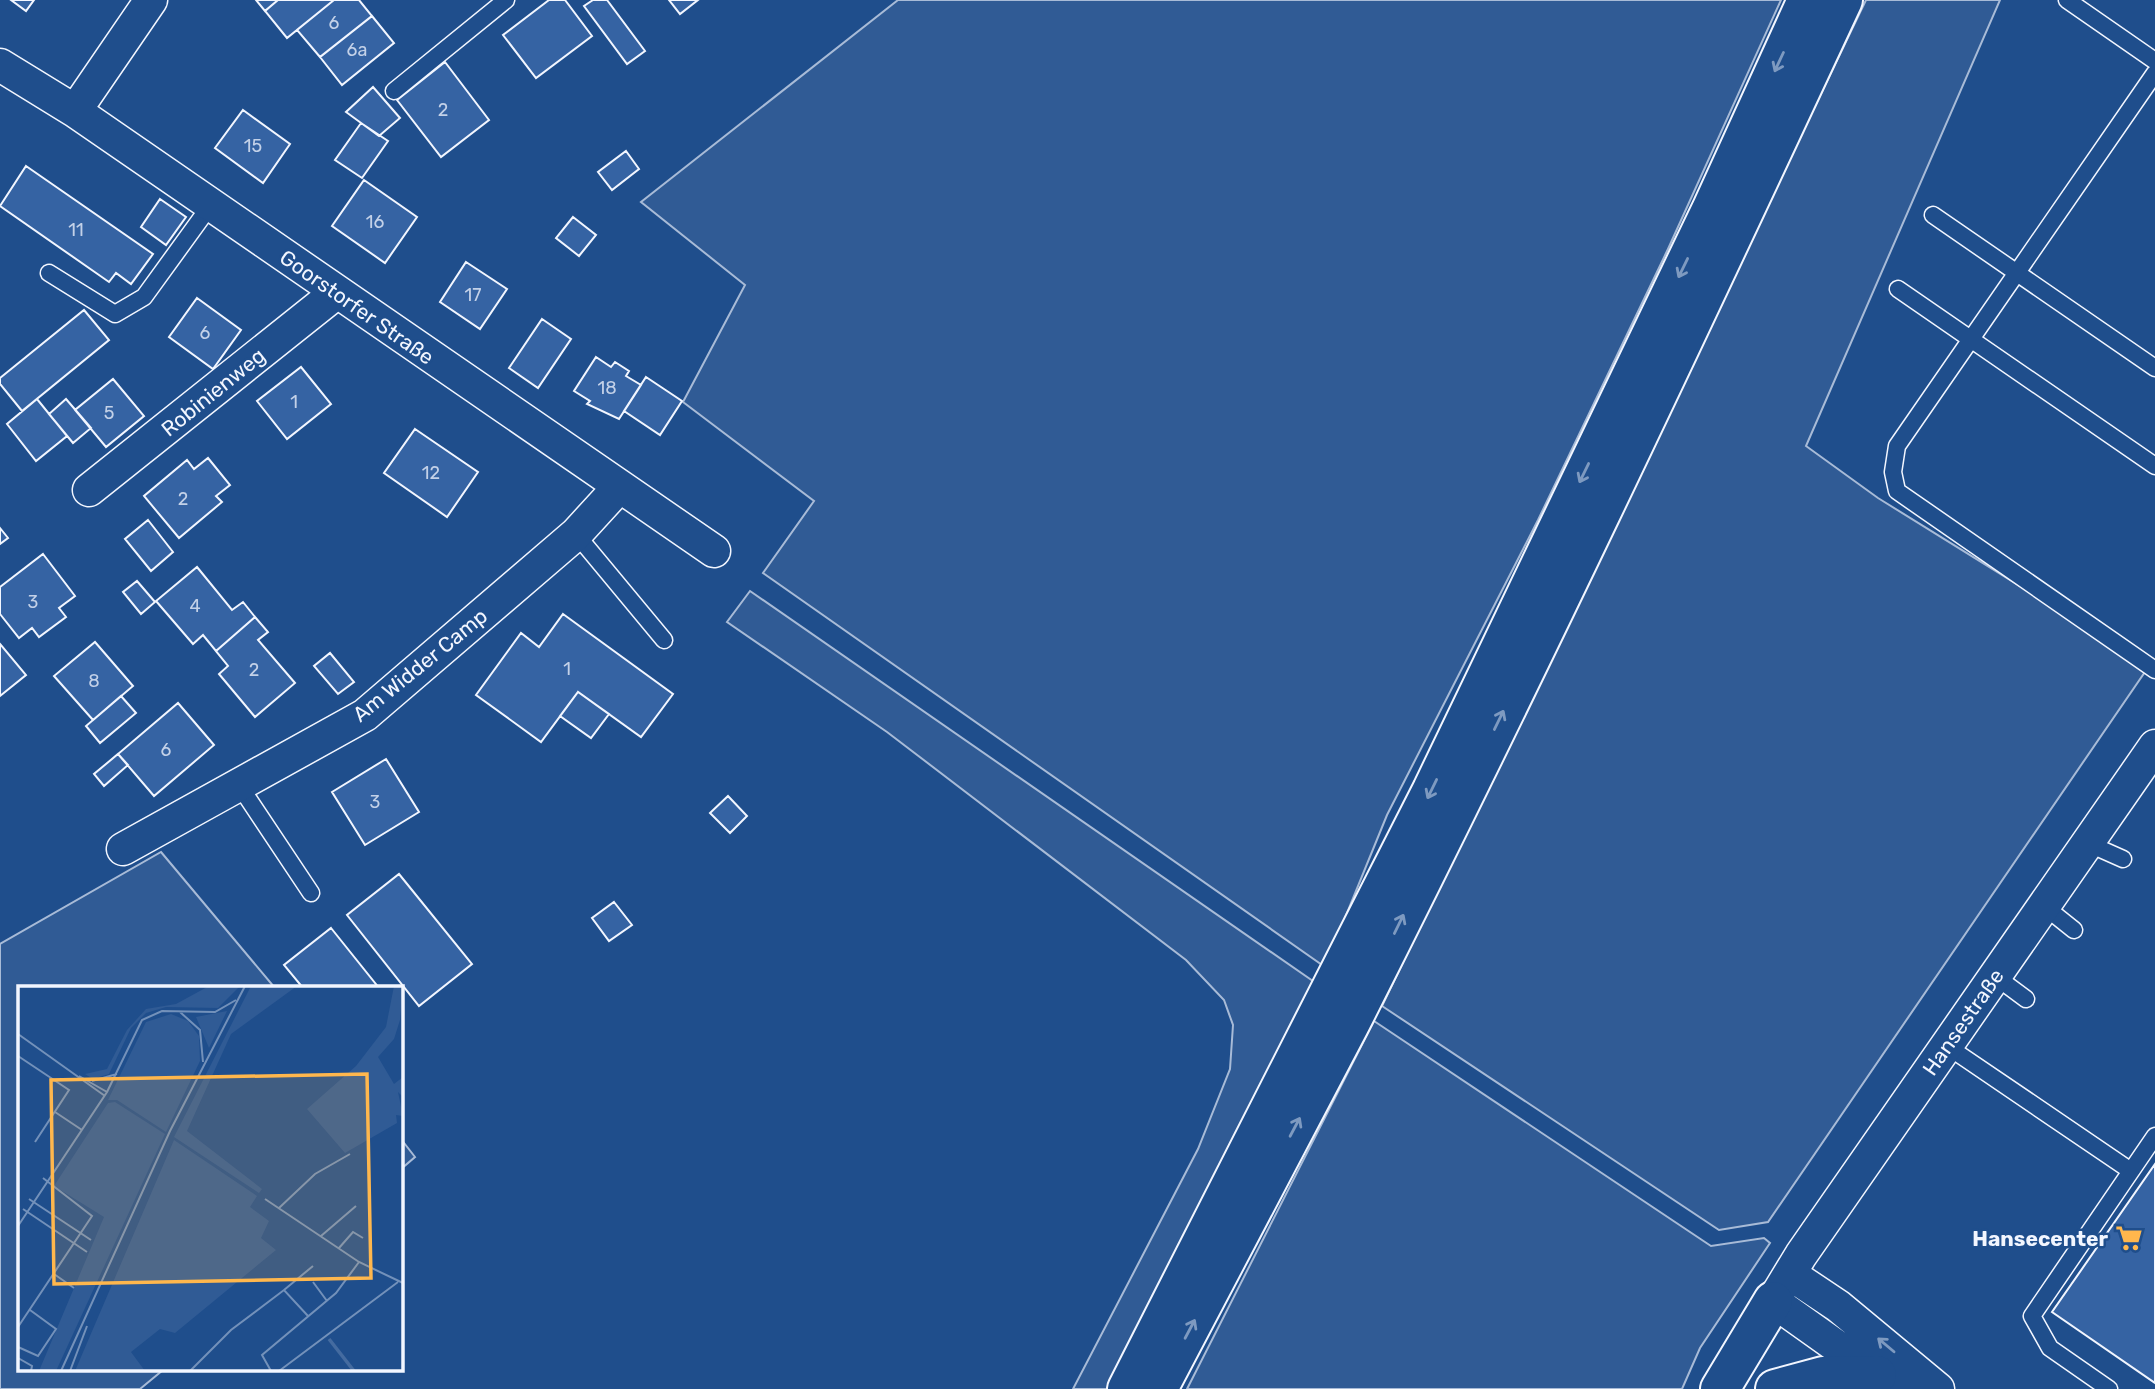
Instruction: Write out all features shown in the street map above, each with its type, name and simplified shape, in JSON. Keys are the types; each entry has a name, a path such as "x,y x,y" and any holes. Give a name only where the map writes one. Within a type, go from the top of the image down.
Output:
{"highway":[{"path":"1128,1389 1432,790 1712,208 1807,0"},
{"path":"1158,1389 1373,976 1733,236 1843,0"},
{"path":"1720,1389 1782,1287"},
{"path":"1775,1389 1823,1376 1877,1375"}],"street":[{"path":"75,111 151,0"},
{"name":"Goorstorfer Straße","path":"0,65 75,111 714,551"},
{"name":"Robinienweg","path":"89,490 336,293"},
{"name":"Am Widder Camp","path":"123,849 365,715 576,534 619,487"},
{"name":"Hansestraße","path":"1782,1287 2087,844 2149,765"},
{"path":"1782,1287 1877,1375 1912,1389"},
{"path":"1782,1287 1838,1306 1938,1389"}],"lane":[{"path":"394,91 506,0"},
{"path":"2067,0 2155,61"},
{"path":"2155,73 1897,446 1893,472 1897,491 2155,670"},
{"path":"49,273 115,314 144,297 210,206"},
{"path":"1933,215 2155,368"},
{"path":"1898,289 2155,466"},
{"path":"576,534 664,640"},
{"path":"239,785 311,893"},
{"path":"2087,844 2123,859"},
{"path":"2044,906 2074,930"},
{"path":"1995,976 2026,999"},
{"path":"1947,1046 2131,1171"},
{"path":"2109,1389 2050,1348 2032,1316 2155,1136"}],"shaded area":[{"path":"898,0 1781,0 1668,249 1538,520 1387,815 1325,967 763,573 814,501 683,402 745,285 641,202"},
{"path":"1866,0 2000,0 1806,446 1878,498 2149,666 1768,1222 1719,1230 1382,1006"},
{"path":"750,591 1323,988 1113,1389 1073,1389 1198,1149 1230,1069 1233,1025 1224,1000 1186,960 887,732 727,622"},
{"path":"161,852 273,986 18,986 18,1372 161,1372 140,1389 0,1389 0,944"},
{"path":"1374,1021 1711,1246 1764,1238 1770,1243 1700,1348 1682,1389 1187,1389"},
{"path":"402,1140 415,1157 402,1168"}],"building":[{"path":"11,0 34,0 26,11"},
{"path":"256,0 278,0 265,11"},
{"path":"278,0 334,0 287,38 265,11"},
{"path":"334,0 359,0 372,16 320,57 297,30"},
{"path":"549,0 565,0 592,36 536,78 503,35"},
{"path":"593,0 607,0 645,51 627,64 584,6"},
{"path":"669,0 698,0 680,14"},
{"path":"372,16 394,43 342,85 320,57"},
{"path":"445,62 489,120 441,157 397,100"},
{"path":"373,87 400,118 379,136 346,112"},
{"path":"243,110 290,144 263,183 215,148"},
{"path":"361,123 388,141 362,178 335,160"},
{"path":"626,151 639,169 612,190 598,172"},
{"path":"26,166 153,254 131,284 116,273 109,282 0,206"},
{"path":"364,180 417,217 385,263 332,226"},
{"path":"160,199 186,217 166,245 141,227"},
{"path":"573,217 596,235 579,256 556,238"},
{"path":"466,262 507,289 480,329 440,302"},
{"path":"197,298 241,330 213,369 169,337"},
{"path":"84,310 109,340 22,411 0,384 0,378"},
{"path":"542,319 571,339 538,388 509,368"},
{"path":"596,357 611,367 615,362 629,371 626,376 641,385 619,419 587,404 590,401 574,391"},
{"path":"301,367 331,404 287,439 257,401"},
{"path":"646,377 682,401 660,435 624,411"},
{"path":"113,379 144,416 106,447 75,410"},
{"path":"37,399 67,436 36,461 7,424"},
{"path":"66,399 91,428 73,443 49,414"},
{"path":"415,429 478,472 447,517 384,473"},
{"path":"208,458 230,485 216,496 222,502 179,538 144,496 187,460 194,469"},
{"path":"148,520 173,552 151,571 125,539"},
{"path":"0,528 8,538 0,544"},
{"path":"43,554 75,596 59,608 66,617 39,637 32,628 19,638 0,614 0,587"},
{"path":"197,567 232,610 243,602 255,617 216,651 203,635 193,644 156,601"},
{"path":"137,581 155,602 141,614 123,592"},
{"path":"563,614 673,694 641,737 578,692 541,742 476,695 521,633 539,647"},
{"path":"255,617 268,632 258,640 295,683 255,717 219,674 228,666 216,651"},
{"path":"95,642 133,686 93,720 54,676"},
{"path":"0,644 26,675 0,696"},
{"path":"330,653 354,682 338,694 314,666"},
{"path":"578,692 609,714 591,738 560,716"},
{"path":"121,696 136,713 100,743 86,726"},
{"path":"178,703 214,745 154,796 118,754"},
{"path":"118,754 128,765 104,786 94,774"},
{"path":"386,759 419,812 365,845 332,792"},
{"path":"728,796 747,816 730,833 710,813"},
{"path":"399,874 472,964 419,1006 347,915"},
{"path":"614,902 632,925 609,941 592,918"},
{"path":"331,928 377,986 301,986 284,965"},
{"name":"Hansecenter","path":"2155,1164 2155,1383 2052,1312"}],"place":[{"name":"Hansecenter","path":"2129,1238"}]}
